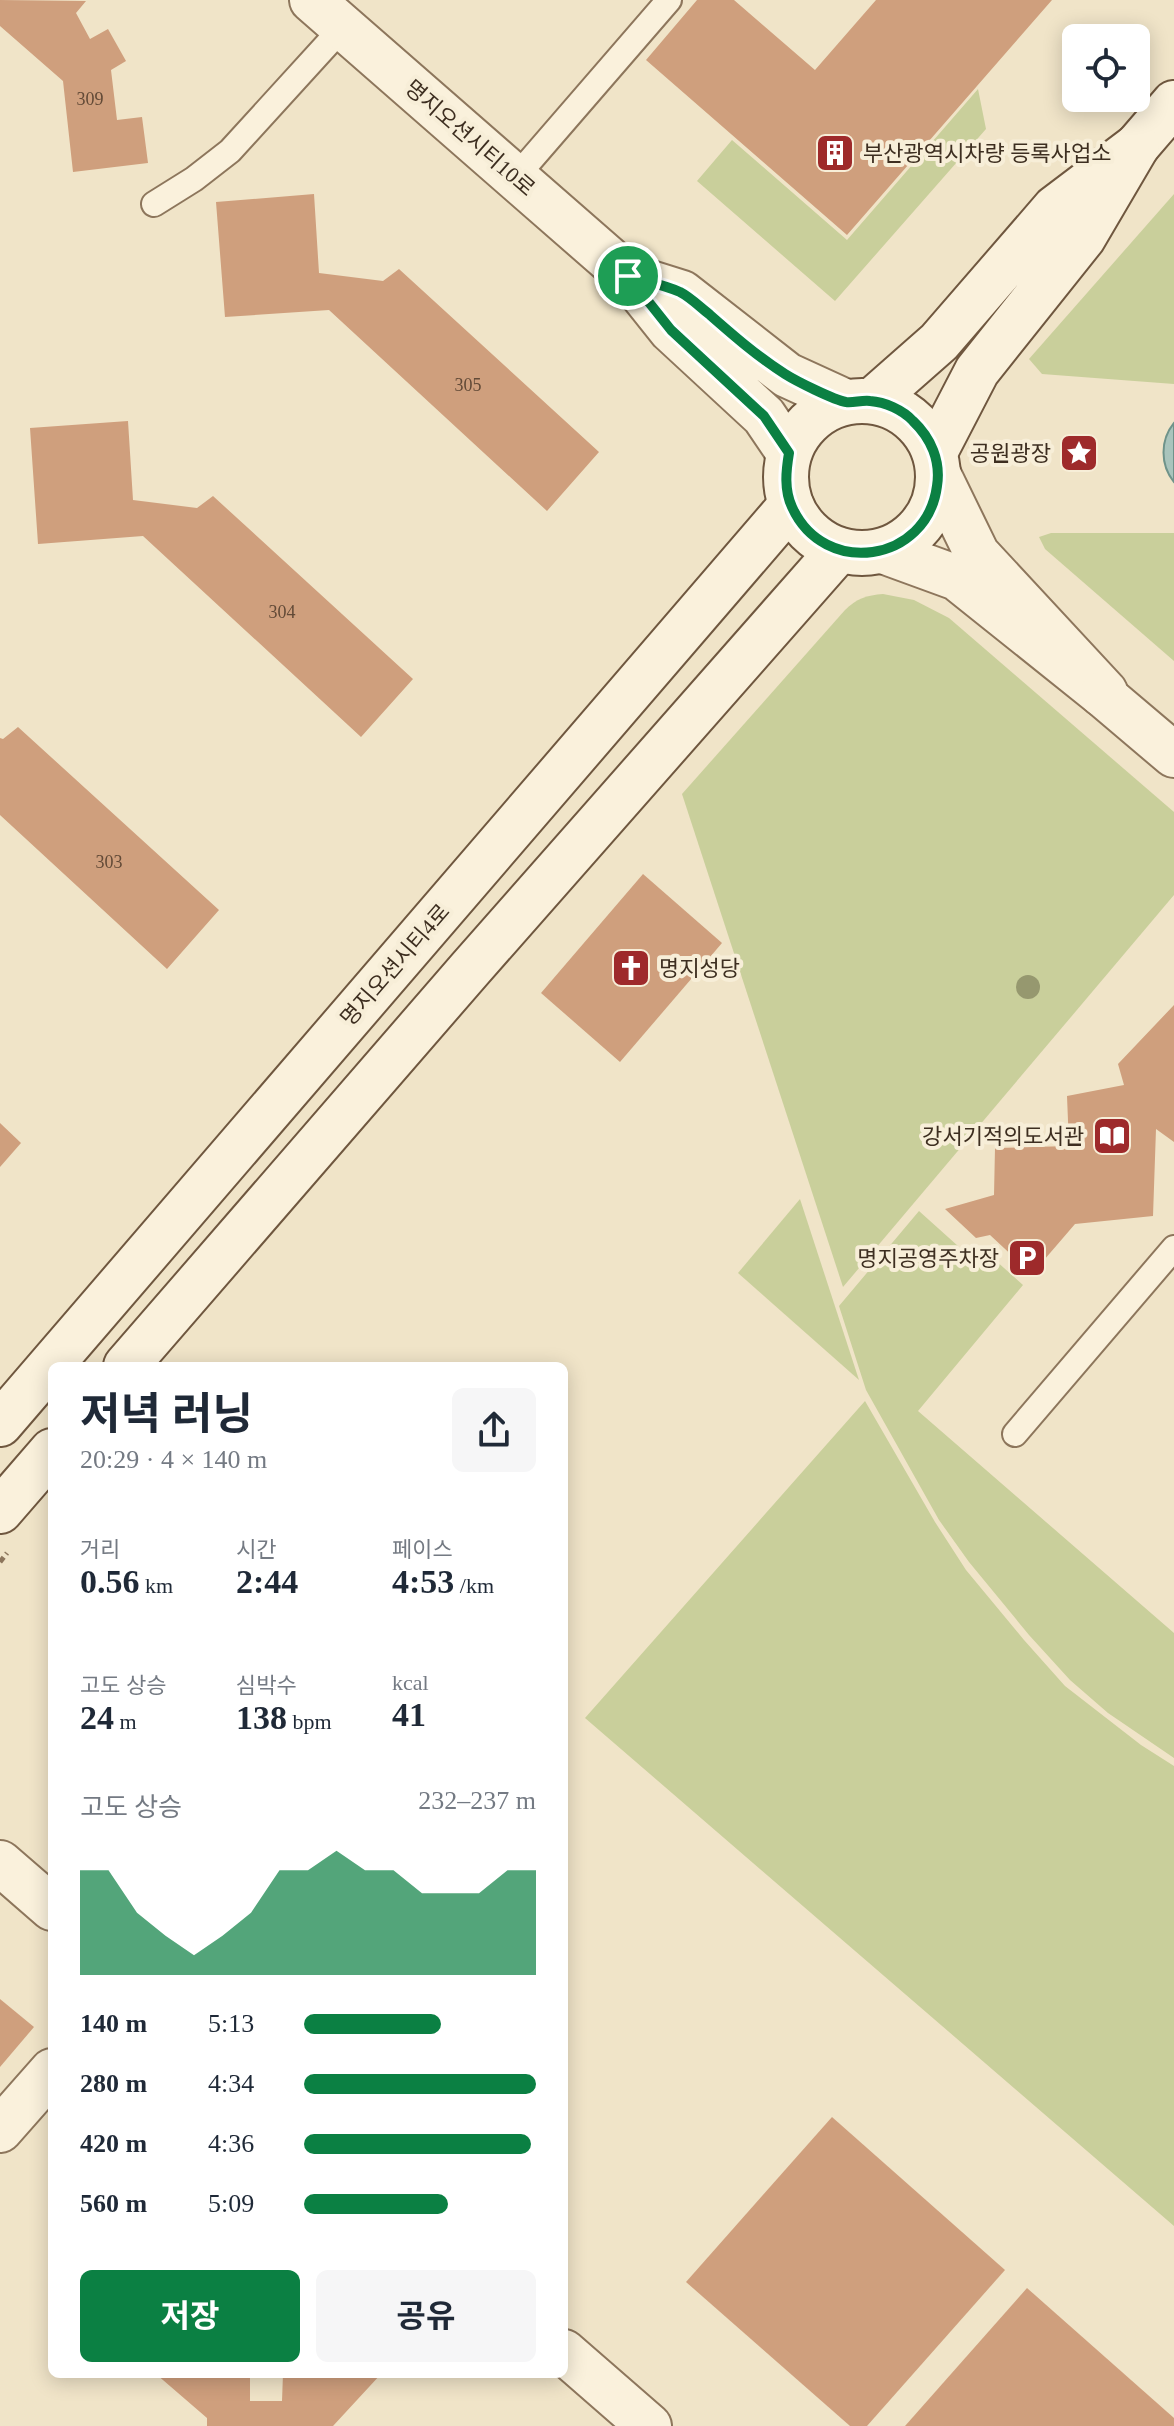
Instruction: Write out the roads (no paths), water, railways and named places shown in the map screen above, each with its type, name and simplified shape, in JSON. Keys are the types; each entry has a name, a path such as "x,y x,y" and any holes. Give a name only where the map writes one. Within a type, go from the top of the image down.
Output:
{"main road":[{"name":"명지오션시티10로","path":"327,14 628,276"},
{"path":"1137,146 1055,208 939,342 859,401 822,412 802,430 789,453 785,480 791,505 803,525 819,540 839,550 859,554 883,551 906,540 924,523 935,501 937,464 977,371 1083,238 1137,146 1174,103"},
{"path":"628,276 682,293 787,375 859,401 892,407 911,418 925,433 977,554 1105,692 1102,694"},
{"path":"628,276 671,330 764,416 789,453"},
{"name":"명지오션시티4로","path":"53,1362 791,505"},
{"path":"129,1362 839,550"},
{"path":"883,551 957,578 1174,755"},
{"name":"명지오션시티4로","path":"0,1424 48,1368"},
{"path":"0,1511 48,1456"},
{"path":"0,1863 48,1905"},
{"path":"0,2130 48,2076"},
{"path":"568,2355 649,2426"}],"lane":[{"path":"515,178 669,0"},
{"path":"154,204 230,151 327,14"},
{"path":"1015,1434 1174,1248"}],"water":[{"path":"1174,423 1174,482 1166,468 1164,445"}],"place":[{"name":"부산광역시차량 등록사업소","path":"835,153"},
{"name":"공원광장","path":"1079,453"},
{"name":"명지성당","path":"631,968"},
{"name":"강서기적의도서관","path":"1112,1136"},
{"name":"명지공영주차장","path":"1027,1258"}]}
